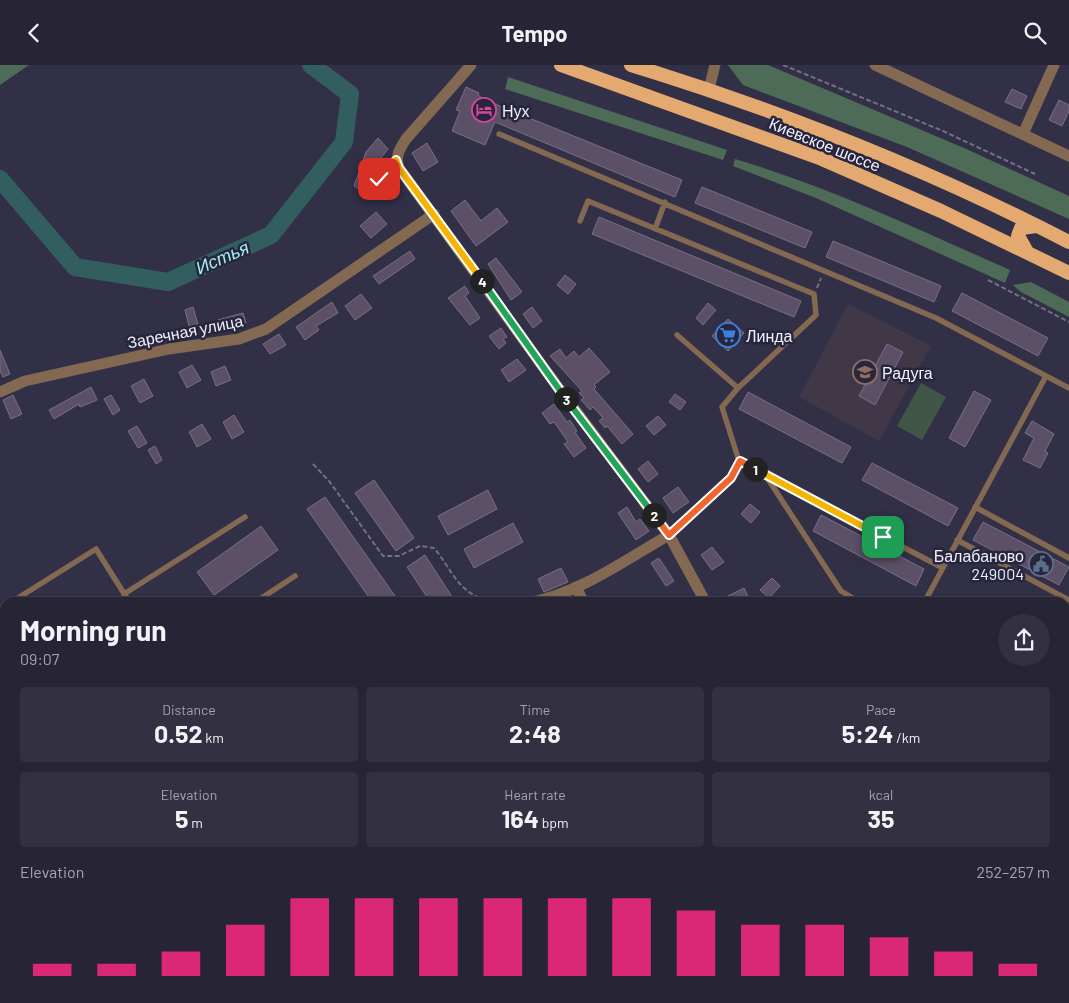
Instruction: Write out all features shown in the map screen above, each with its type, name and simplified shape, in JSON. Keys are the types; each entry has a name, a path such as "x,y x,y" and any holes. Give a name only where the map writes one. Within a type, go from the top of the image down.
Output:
{"highway":[{"name":"Киевское шоссе","path":"561,65 822,159 1069,273"},
{"name":"Киевское шоссе","path":"631,65 709,89 833,135 1069,242"},
{"path":"1027,252 1018,236 1021,228 1037,226"}],"street":[{"path":"471,65 406,139 398,152 396,160 399,168 549,375 669,535 703,597"},
{"path":"709,89 715,65"},
{"path":"875,65 1069,156"},
{"path":"901,76 906,65"},
{"path":"1023,134 1054,65"},
{"name":"Заречная улица","path":"0,392 25,381 169,349 239,339 266,329 434,214"},
{"path":"552,597 576,587 669,535"},
{"path":"576,587 581,597"}],"lane":[{"path":"499,134 665,202 936,318 1069,388"},
{"path":"372,188 396,160"},
{"path":"580,221 588,201 814,294 816,315 738,388 722,407 740,461 942,568"},
{"path":"655,229 665,202"},
{"path":"677,335 738,388"},
{"path":"927,597 1046,376"},
{"path":"669,535 731,478 740,461"},
{"path":"765,474 841,591 851,597"},
{"path":"975,507 1069,558"},
{"path":"124,594 245,517"},
{"path":"957,540 1063,597"},
{"path":"20,597 96,549 126,597"},
{"path":"263,597 295,576"}],"path":[{"path":"783,65 943,131 1035,174"},
{"path":"814,294 824,270"},
{"path":"988,280 1069,322"},
{"path":"313,464 330,481 383,556 399,556 420,546 434,548 447,562 456,579 476,597"}],"shaded area":[{"name":"Радуга","path":"848,304 931,346 879,441 799,397"}],"green space":[{"path":"0,65 29,65 0,85"},
{"path":"728,65 768,65 964,148 1069,196 1069,219 907,147 743,85"},
{"path":"508,77 727,150 723,160 505,89"},
{"path":"735,159 840,196 1010,270 1005,283 816,198 733,166"},
{"path":"1031,282 1069,302 1069,317 1021,292 1013,285"},
{"path":"921,383 946,397 922,440 897,426"}],"building":[{"path":"466,87 479,93 478,95 485,100 682,180 675,197 495,122 485,145 452,131 460,111 456,110"},
{"path":"1012,89 1027,96 1021,109 1005,102"},
{"path":"1059,100 1069,105 1069,111 1062,126 1049,120"},
{"path":"378,138 388,149 376,164 374,175 364,192 354,186 366,152"},
{"path":"427,143 438,162 423,171 412,153"},
{"path":"702,187 812,232 805,248 695,203"},
{"path":"465,200 481,221 497,208 508,222 476,246 451,211"},
{"path":"376,212 387,224 371,238 360,226"},
{"path":"599,217 801,301 794,317 592,234"},
{"path":"833,241 941,286 934,302 826,257"},
{"path":"410,251 415,259 379,284 373,276"},
{"path":"496,258 522,292 511,300 488,264"},
{"path":"565,275 576,284 568,294 557,285"},
{"path":"465,286 469,293 465,296 480,318 470,325 448,298"},
{"path":"962,293 1048,338 1038,356 952,311"},
{"path":"361,294 372,308 355,320 345,306"},
{"path":"332,302 338,313 316,326 319,330 305,340 296,327"},
{"path":"708,303 716,310 703,325 696,318"},
{"path":"193,307 198,324 189,326 185,310"},
{"path":"532,307 542,321 533,328 523,314"},
{"path":"243,313 246,323 220,330 218,320"},
{"name":"Линда","path":"728,319 744,333 728,351 712,336"},
{"path":"501,328 507,337 503,339 506,343 499,349 489,336"},
{"path":"279,334 286,345 270,354 263,344"},
{"path":"887,344 903,352 875,405 859,396"},
{"path":"589,348 610,372 594,385 596,387 594,389 633,434 622,444 607,426 605,428 599,421 603,418 593,407 590,410 581,400 584,398 579,393 582,391 550,356 560,349 566,358 574,351 579,357"},
{"path":"0,350 10,374 3,377 0,371"},
{"path":"517,359 526,370 509,382 501,370"},
{"path":"192,365 201,380 187,388 179,372"},
{"path":"225,366 231,380 216,386 211,372"},
{"path":"144,379 153,396 140,403 131,386"},
{"path":"91,387 97,400 80,407 79,404 54,419 49,410"},
{"path":"974,391 991,400 965,447 949,438"},
{"path":"748,392 851,447 842,463 739,409"},
{"path":"675,394 686,402 680,410 669,402"},
{"path":"13,395 22,414 11,419 3,400"},
{"path":"111,395 120,410 113,415 104,399"},
{"path":"554,404 567,422 570,420 577,431 575,432 586,448 574,457 564,444 568,442 554,422 550,424 542,413"},
{"path":"234,415 244,432 232,439 223,422"},
{"path":"658,416 666,425 654,435 646,426"},
{"path":"1032,421 1054,434 1045,451 1048,453 1040,468 1023,460 1034,438 1025,433"},
{"path":"202,424 211,439 197,447 189,432"},
{"path":"137,426 147,443 138,448 128,431"},
{"path":"155,446 162,460 156,464 148,450"},
{"path":"648,461 658,474 648,482 638,469"},
{"path":"872,463 958,508 948,526 862,480"},
{"path":"374,480 414,538 396,551 355,493"},
{"path":"678,487 689,502 673,513 663,498"},
{"path":"488,490 497,509 448,535 438,516"},
{"path":"325,497 396,597 369,597 307,509"},
{"path":"750,504 760,512 751,523 741,514"},
{"path":"627,507 636,522 640,519 649,531 636,540 618,513"},
{"path":"821,515 924,569 916,586 813,531"},
{"path":"983,522 1069,567 1059,585 973,540"},
{"path":"513,523 523,542 474,568 464,549"},
{"path":"261,526 278,550 214,595 197,572"},
{"path":"712,547 724,562 712,570 701,555"},
{"path":"425,555 452,597 427,597 407,567"},
{"path":"659,558 674,581 666,586 651,563"},
{"path":"561,568 568,582 544,592 538,579"},
{"path":"772,578 780,586 770,597 760,590"},
{"path":"744,588 748,597 726,597"}],"waterway":[{"name":"Истья","path":"0,179 75,267 168,282 271,235 344,142 350,94 311,65"}],"place":[{"name":"Нух","path":"484,110"},
{"name":"Линда","path":"728,335"},
{"name":"Радуга","path":"865,372"},
{"name":"Балабаново 249004","path":"1041,564"}],"route":[{"path":"379,179 396,160 399,168 549,375 669,535 731,478 740,461 883,537"}]}
